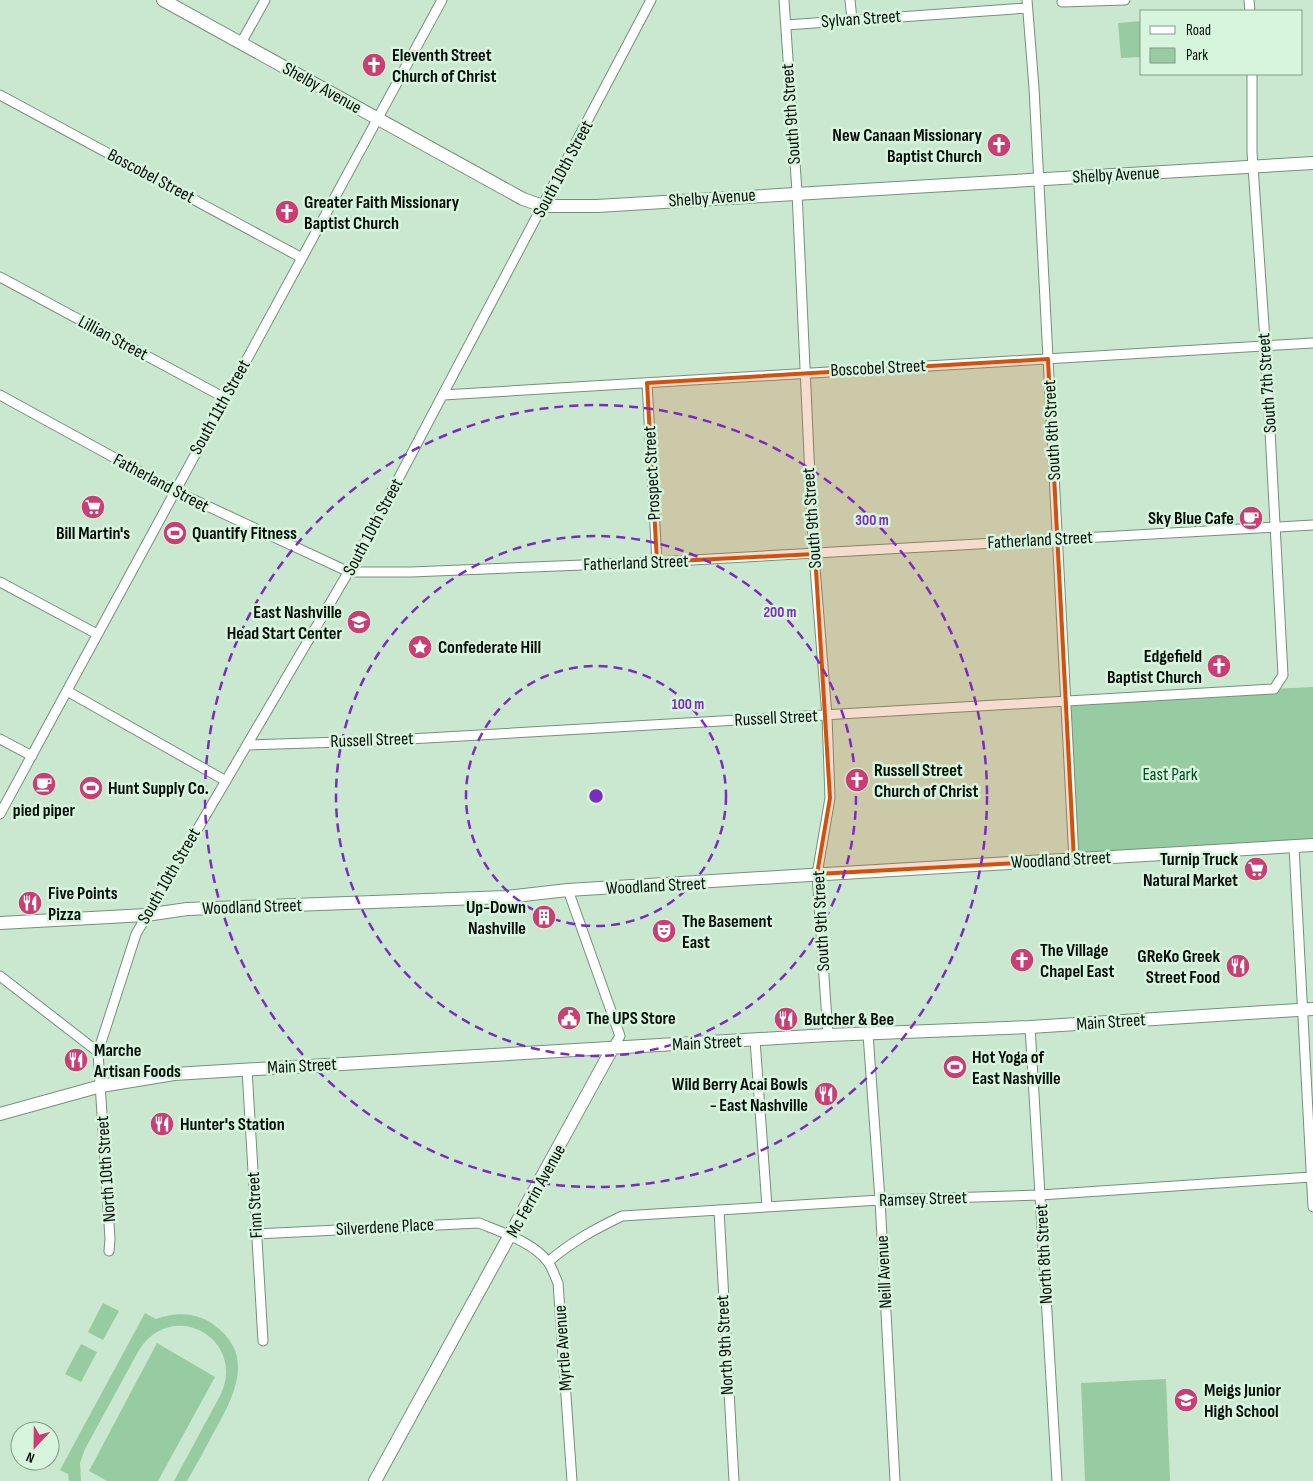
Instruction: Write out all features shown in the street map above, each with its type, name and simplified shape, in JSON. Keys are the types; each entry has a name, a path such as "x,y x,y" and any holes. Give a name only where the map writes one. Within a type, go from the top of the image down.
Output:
{"street":[{"name":"Shelby Avenue","path":"163,0 523,199 543,206 597,206 797,192 1313,163"},
{"path":"242,43 265,0"},
{"name":"South 11th Street","path":"0,814 442,0"},
{"name":"South 10th Street","path":"98,1052 136,934 349,572 651,0"},
{"name":"South 9th Street","path":"784,0 797,192 812,543 815,554 830,798 817,874 828,1036"},
{"path":"850,0 852,20"},
{"path":"1062,2 1125,0"},
{"name":"Sylvan Street","path":"786,25 1027,4"},
{"name":"South 8th Street","path":"1027,4 1039,179 1074,860"},
{"name":"South 7th Street","path":"1252,75 1254,167 1283,675 1274,688"},
{"name":"Boscobel Street","path":"0,94 302,258"},
{"name":"Lillian Street","path":"0,277 225,398"},
{"name":"Boscobel Street","path":"443,395 1313,343"},
{"name":"Prospect Street","path":"647,383 657,562"},
{"name":"Fatherland Street","path":"0,395 175,491 349,572 419,572 657,562 1313,525"},
{"path":"0,582 97,634"},
{"name":"Russell Street","path":"248,745 374,741 826,716 1067,699 1274,688"},
{"path":"67,691 226,781"},
{"path":"0,738 32,756"},
{"name":"Woodland Street","path":"0,923 146,915 187,910 506,897 568,890 1313,845"},
{"path":"1294,847 1308,1009 1313,1207"},
{"name":"Mc Ferrin Avenue","path":"375,1481 620,1036 568,890"},
{"path":"0,976 98,1052"},
{"name":"Main Street","path":"0,1114 101,1086 174,1074 755,1040 1030,1027 1308,1009"},
{"name":"North 8th Street","path":"1030,1027 1057,1481"},
{"name":"Neill Avenue","path":"868,1034 880,1200 895,1481"},
{"path":"755,1040 767,1207"},
{"name":"North 10th Street","path":"98,1052 110,1239 109,1251"},
{"name":"Finn Street","path":"247,1069 262,1341"},
{"name":"Ramsey Street","path":"548,1262 574,1241 622,1216 880,1200 1040,1195 1311,1178"},
{"name":"North 9th Street","path":"719,1210 723,1324 734,1481"},
{"name":"Silverdene Place","path":"256,1234 479,1222 511,1236"},
{"name":"Myrtle Avenue","path":"511,1236 535,1250 548,1262 558,1283 572,1481"}],"highlighted area":[{"path":"1048,359 1074,860 817,874 830,798 815,554 657,562 647,383"}],"green space":[{"path":"1140,21 1140,57 1121,58 1118,23"},
{"name":"East Park","path":"1313,687 1313,846 1074,860 1067,699"},
{"name":"Hunt Supply Co.","path":"91,782 97,788 91,794 85,788"},
{"path":"103,1303 119,1311 103,1340 88,1332"},
{"path":"145,1313 156,1319 178,1314 200,1318 214,1325 227,1337 235,1349 238,1362 234,1390 222,1417 187,1481 174,1481 221,1394 226,1374 223,1356 215,1342 202,1332 186,1326 169,1327 153,1335 139,1350 85,1449 80,1463 81,1481 69,1481 68,1474 60,1470"},
{"path":"157,1343 215,1377 158,1481 107,1481 89,1471"},
{"path":"81,1344 97,1352 81,1382 65,1374"},
{"path":"1166,1379 1170,1481 1085,1481 1081,1383"}],"place":[{"name":"Eleventh Street Church of Christ","path":"374,65"},
{"name":"New Canaan Missionary Baptist Church","path":"999,145"},
{"name":"Greater Faith Missionary Baptist Church","path":"287,212"},
{"name":"Bill Martin's","path":"93,507"},
{"name":"Sky Blue Cafe","path":"1251,518"},
{"name":"Quantify Fitness","path":"175,533"},
{"name":"East Nashville Head Start Center","path":"359,622"},
{"name":"Confederate Hill","path":"420,647"},
{"name":"Edgefield Baptist Church","path":"1219,666"},
{"name":"Russell Street Church of Christ","path":"857,780"},
{"name":"pied piper","path":"44,784"},
{"name":"Hunt Supply Co.","path":"91,788"},
{"name":"Turnip Truck Natural Market","path":"1256,869"},
{"name":"Five Points Pizza","path":"30,903"},
{"name":"Up-Down Nashville","path":"544,917"},
{"name":"The Basement East","path":"664,931"},
{"name":"The Village Chapel East","path":"1022,960"},
{"name":"GReKo Greek Street Food","path":"1238,966"},
{"name":"The UPS Store","path":"569,1018"},
{"name":"Butcher & Bee","path":"786,1019"},
{"name":"Marche Artisan Foods","path":"76,1060"},
{"name":"Hot Yoga of East Nashville","path":"955,1067"},
{"name":"Wild Berry Acai Bowls - East Nashville","path":"826,1094"},
{"name":"Hunter's Station","path":"162,1124"},
{"name":"Meigs Junior High School","path":"1186,1400"}]}
